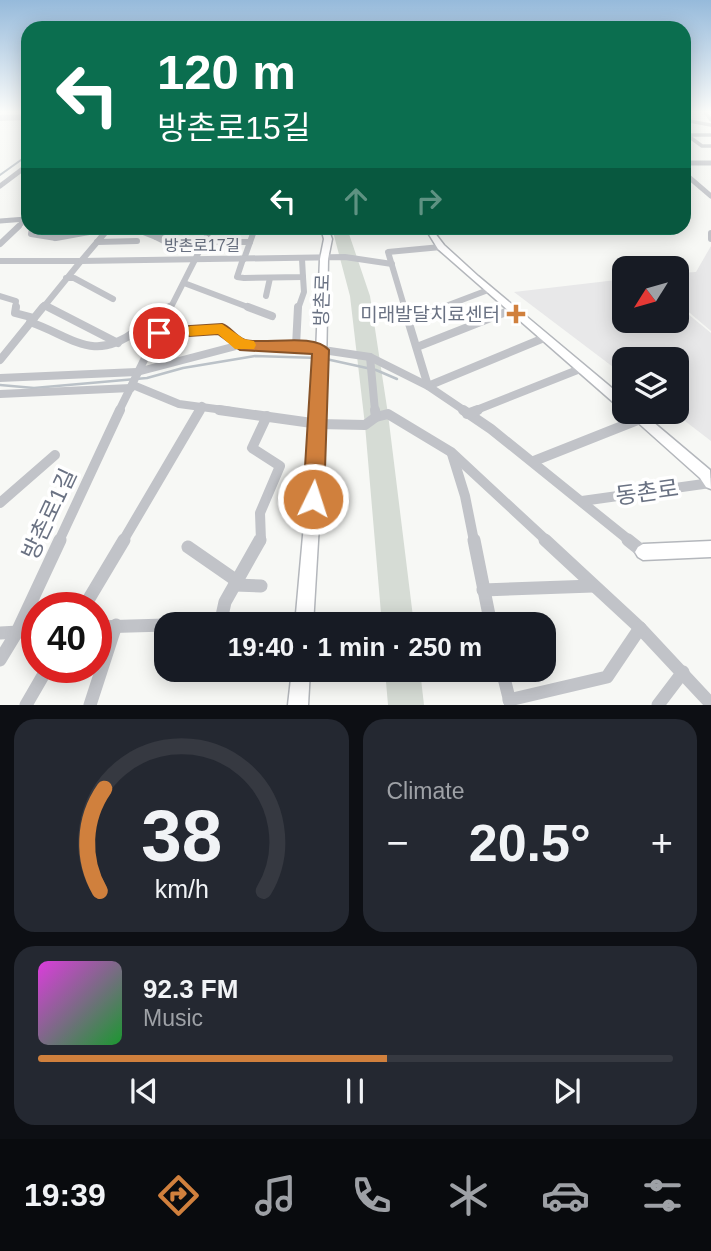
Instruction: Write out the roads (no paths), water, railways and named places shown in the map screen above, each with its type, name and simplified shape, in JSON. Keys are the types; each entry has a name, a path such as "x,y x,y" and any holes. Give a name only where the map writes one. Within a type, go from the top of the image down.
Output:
{"street":[{"path":"691,163 711,163"},
{"path":"0,186 21,170"},
{"path":"691,179 711,195"},
{"path":"0,221 21,219"},
{"path":"0,244 21,224"},
{"path":"711,233 711,239"},
{"path":"32,235 55,238 72,235"},
{"path":"55,238 58,235"},
{"path":"0,360 104,235"},
{"path":"151,235 164,241 250,242"},
{"path":"156,237 161,235"},
{"name":"방촌로1길","path":"0,660 17,632 133,382 208,235"},
{"path":"252,235 237,277 303,277"},
{"name":"방촌로","path":"305,612 319,424 327,235"},
{"path":"433,235 441,247 488,290 612,395"},
{"path":"97,242 137,241"},
{"path":"428,386 388,252 441,247"},
{"name":"방촌로17길","path":"0,261 345,257 392,264"},
{"path":"296,346 298,306 304,292 302,259"},
{"path":"66,278 74,278 113,299"},
{"path":"266,296 270,278"},
{"path":"184,283 272,316"},
{"path":"407,314 432,311 488,290"},
{"path":"0,296 16,301 15,313 88,348 118,343 136,331 158,334 222,329 240,345"},
{"path":"44,305 118,343"},
{"path":"416,347 511,310"},
{"path":"428,386 544,338"},
{"path":"0,394 133,382 240,345 296,346 370,357 428,386 534,461 643,552 711,549"},
{"path":"370,357 376,414"},
{"path":"467,414 580,369"},
{"path":"0,386 11,378"},
{"path":"0,379 133,382 179,404 319,424 365,425 376,414 388,414 451,452 640,628 711,704"},
{"path":"93,592 202,406"},
{"path":"223,612 225,602 261,542 256,528 265,496 280,466 252,448 267,416"},
{"name":"동촌로","path":"534,461 615,424"},
{"name":"동촌로","path":"645,424 709,479"},
{"path":"451,452 465,496 488,612"},
{"path":"0,503 55,455"},
{"name":"동촌로","path":"582,501 709,479"},
{"path":"188,547 236,583 261,586"},
{"path":"483,590 593,586"},
{"path":"112,625 154,625"},
{"path":"90,705 116,625"},
{"path":"505,682 510,703 607,677 640,628"},
{"path":"0,632 21,632"},
{"path":"658,705 683,672"},
{"path":"298,705 300,682"},
{"path":"26,705 39,683"}],"waterway":[{"path":"0,175 21,160"},
{"path":"0,385 34,388 147,378 183,368 255,356 319,358"},
{"path":"326,359 376,370 397,379"}],"place":[{"name":"미래발달치료센터","path":"516,314"}]}
